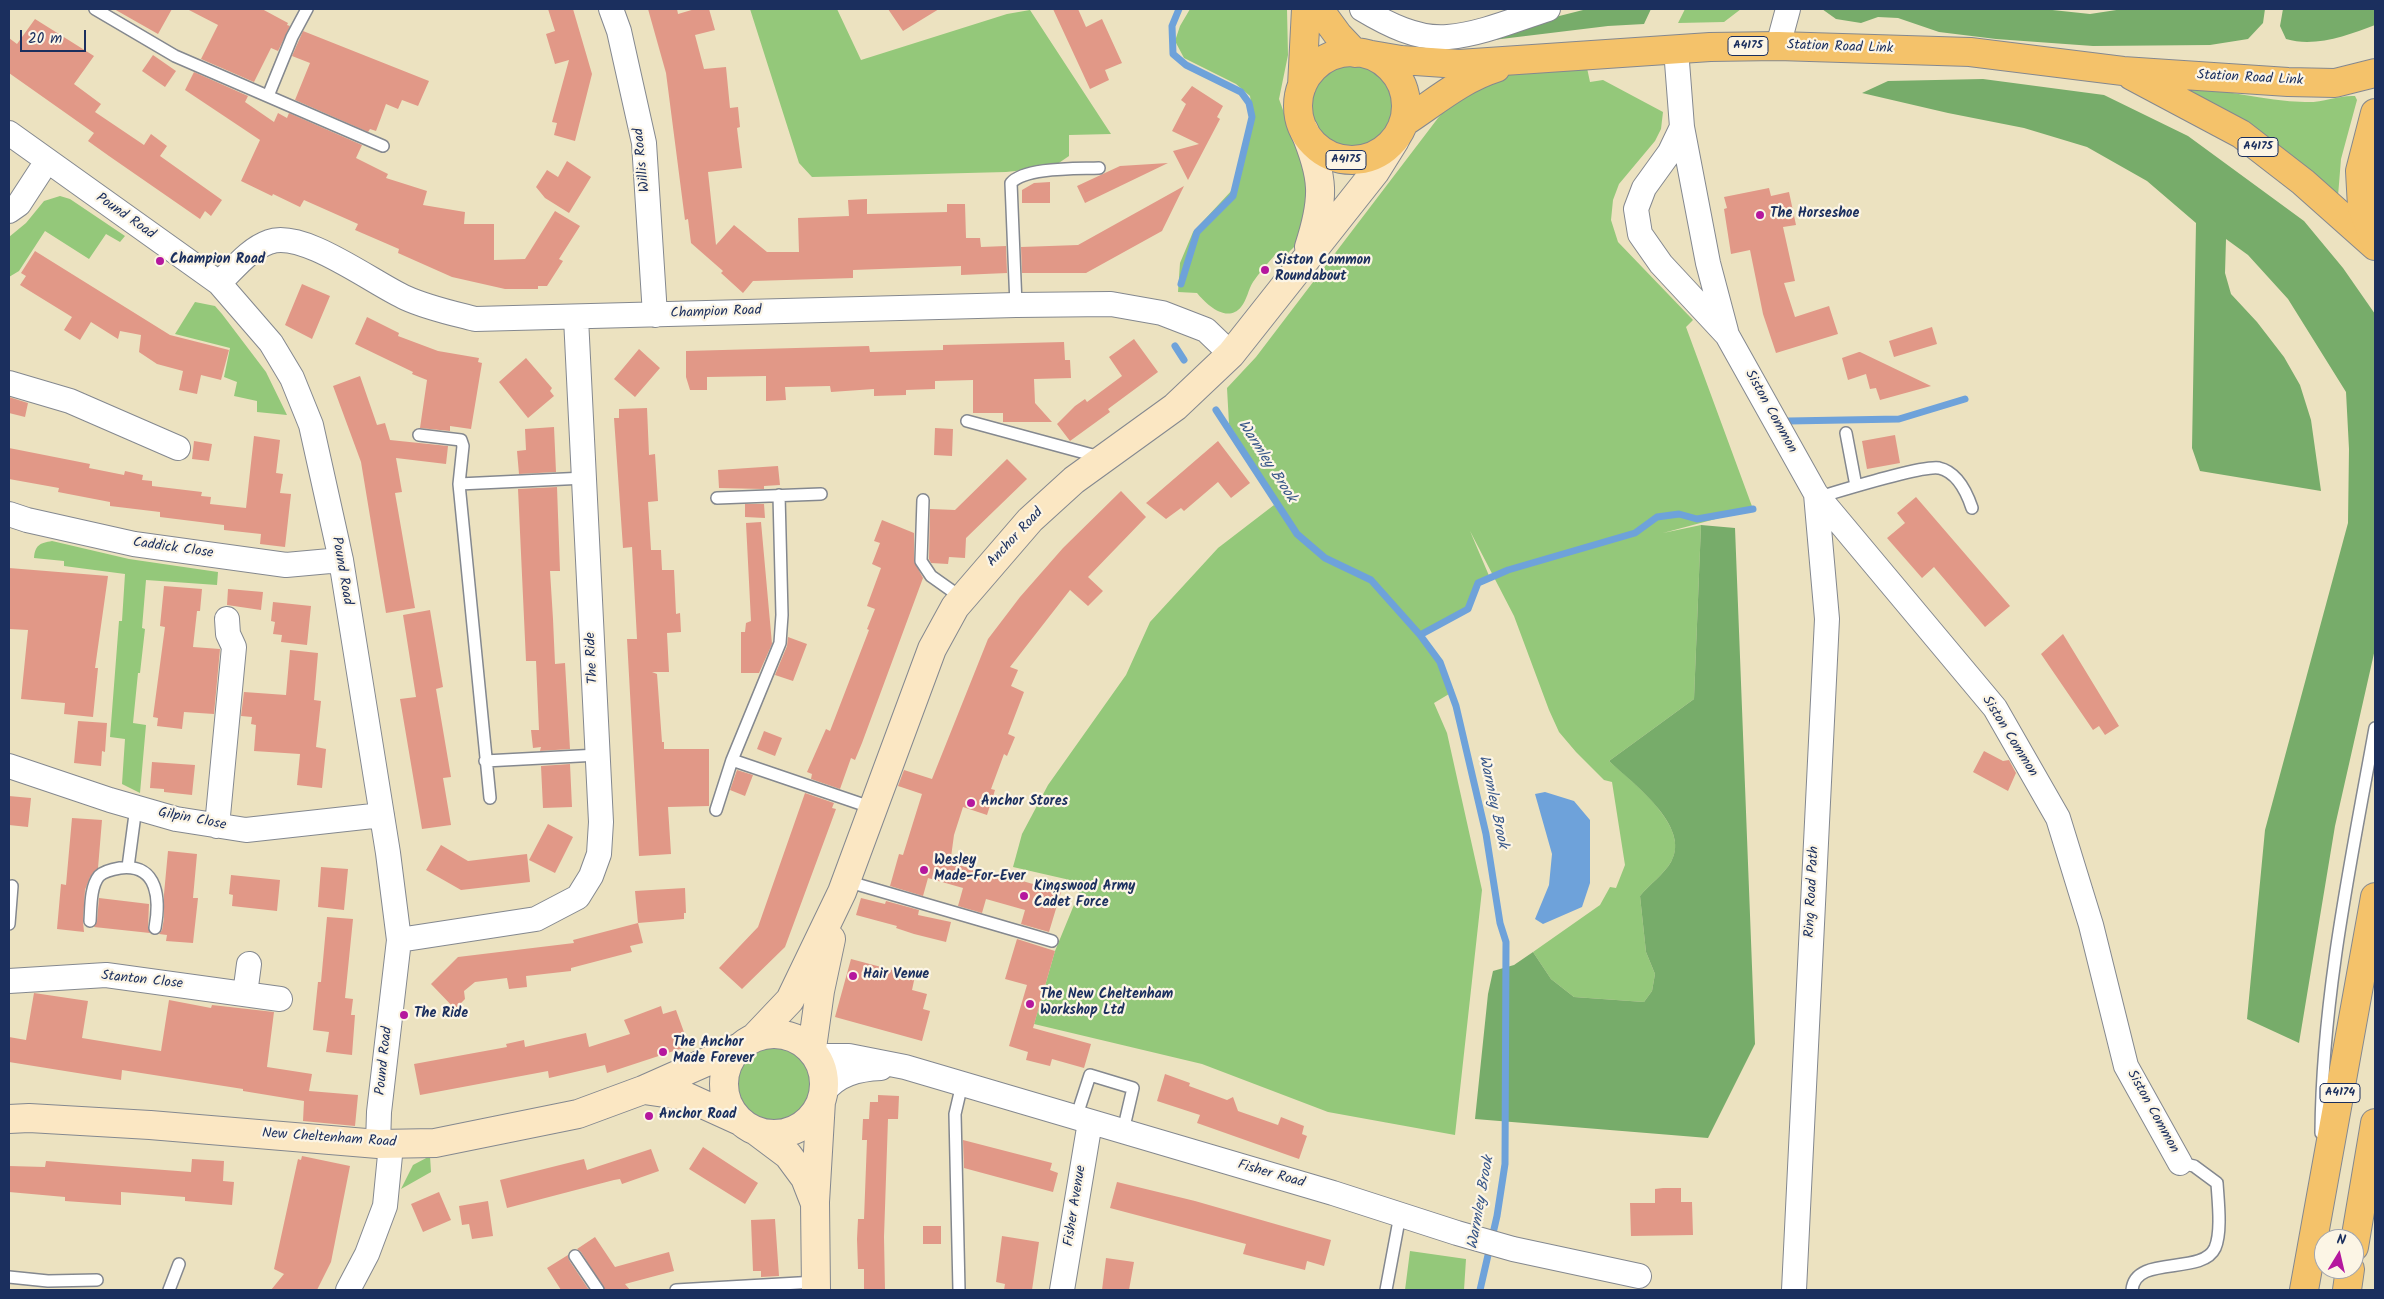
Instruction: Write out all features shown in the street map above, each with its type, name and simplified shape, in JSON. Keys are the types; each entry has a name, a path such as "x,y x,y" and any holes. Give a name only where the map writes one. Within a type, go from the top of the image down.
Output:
{"main road":[{"name":"A4175","path":"1306,9 1302,86 1298,104 1304,130 1315,145 1324,152 1351,160 1369,157 1386,149 1399,132"},
{"path":"1319,9 1338,35 1360,54 1378,59 1393,71 1403,89 1406,107 1399,132"},
{"name":"Station Road Link","path":"1360,54 1401,60 1459,64 1676,49 1778,46 1970,52 2123,71 2288,82 2335,83 2375,73"},
{"name":"A4175","path":"1302,86 1315,67 1330,57 1360,54"},
{"name":"Station Road Link","path":"1399,132 1463,82 1480,73 1526,58"},
{"name":"Station Road Link","path":"2123,71 2241,134 2303,182 2375,246"},
{"path":"2375,113 2360,171 2362,206 2375,241"},
{"name":"A4174","path":"2304,1290 2375,897"},
{"path":"2357,1229 2375,1123"}],"street":[{"name":"Willis Road","path":"612,9 619,31 644,143 656,315"},
{"path":"1362,9 1382,21 1413,33 1447,38 1479,31 1548,9"},
{"path":"1778,46 1788,9"},
{"name":"Siston Common","path":"1676,49 1682,127 1708,263 1727,335"},
{"name":"Siston Common","path":"1682,127 1670,152 1644,188 1636,208 1640,234 1661,264 1727,335 1818,496 1994,708 2058,818 2091,925 2126,1066 2180,1163"},
{"name":"Anchor Road","path":"1303,263 1318,221 1321,200 1320,177 1304,130"},
{"name":"Anchor Road","path":"747,1043 790,1000 844,886 932,649 962,598 1030,520 1074,480 1175,407 1231,354 1375,172 1399,132"},
{"name":"Pound Road","path":"9,133 219,283 271,343 292,378 310,425 340,560 382,815 398,940 379,1112 384,1144 386,1206 367,1254 348,1290"},
{"path":"9,211 19,204 48,161"},
{"name":"Champion Road","path":"219,283 255,250 270,241 288,240 313,247 406,298 438,310 475,320 1111,304 1162,312 1206,330 1231,354"},
{"name":"The Ride","path":"398,940 536,919 578,896 591,876 599,854 601,822 576,318"},
{"path":"9,383 70,401 178,448"},
{"name":"Ring Road Path","path":"1794,1290 1827,619 1818,496"},
{"name":"Caddick Close","path":"9,514 27,520 153,547 286,564 340,560"},
{"path":"217,826 234,647 228,634 227,619"},
{"name":"Gilpin Close","path":"9,766 176,819 246,830 382,815"},
{"name":"Anchor Road","path":"815,1052 820,991 844,886"},
{"path":"245,994 249,964"},
{"name":"Stanton Close","path":"9,981 106,975 280,999"},
{"path":"815,1202 805,1178 788,1155 748,1127 729,1105 723,1085 725,1071 730,1058 747,1043 764,1035 784,1035 815,1052 824,1078 815,1202 816,1286"},
{"name":"New Cheltenham Road","path":"9,1119 29,1118 150,1125 384,1144 435,1143 578,1114 643,1090 747,1043"},
{"name":"Fisher Road","path":"815,1052 849,1056 905,1067 1333,1192 1457,1233 1514,1249 1639,1276"},
{"name":"Fisher Road","path":"822,1097 831,1082 846,1074 867,1069 905,1067"},
{"name":"New Cheltenham Road","path":"643,1090 685,1096 748,1127"},
{"path":"748,1127 782,1134 795,1130 806,1123 815,1113 822,1097"},
{"name":"Fisher Avenue","path":"1062,1290 1083,1120"}],"lane":[{"path":"95,9 175,56 383,146"},
{"path":"268,96 292,37 306,9"},
{"path":"1016,305 1011,183 1016,176 1033,172 1099,168"},
{"path":"967,421 1104,459"},
{"path":"1846,433 1856,486"},
{"path":"419,435 461,440 463,446 459,484 490,798"},
{"path":"1818,496 1912,472 1938,468 1953,474 1968,497 1972,508"},
{"path":"459,484 585,478"},
{"path":"717,498 821,494"},
{"path":"716,810 732,760 780,643 782,615 778,495"},
{"path":"923,500 921,561 931,576 962,598"},
{"path":"2320,1200 2321,1113 2331,995 2345,897 2375,728"},
{"path":"485,761 598,755"},
{"path":"732,760 873,808"},
{"path":"128,867 136,807"},
{"path":"90,921 94,886 100,875 112,869 128,867 139,870 152,881 158,896 154,928"},
{"path":"9,924 12,886"},
{"path":"844,886 1052,941"},
{"path":"1083,1120 1090,1075 1134,1088 1123,1132"},
{"path":"959,1290 955,1114 962,1084"},
{"path":"2132,1290 2133,1285 2144,1271 2198,1261 2210,1255 2218,1239 2217,1183 2194,1166 2180,1163"},
{"path":"1386,1290 1400,1214"},
{"path":"575,1256 598,1290"},
{"path":"169,1290 179,1264"},
{"path":"18,1290 14,1277 48,1281 97,1280"},
{"path":"676,1290 816,1286"}],"green space":[{"path":"750,9 837,9 861,60 1007,14 1030,10 1111,134 1069,135 1069,156 1053,167 1006,172 812,177 799,163"},
{"path":"1190,9 1287,9 1288,55 1279,99 1314,184 1301,240 1283,258 1275,255 1253,282 1241,307 1229,314 1211,307 1197,293 1178,292 1180,263 1193,232 1233,189 1252,109 1250,96 1236,84 1184,58 1175,41 1180,26"},
{"path":"1587,9 1651,9 1644,24 1608,26 1460,44 1460,41"},
{"path":"1685,9 1741,9 1724,22 1678,23"},
{"path":"1822,9 2043,9 2090,14 2123,9 2265,9 2263,23 2248,39 2210,45 2093,46 1996,39 1939,32 1898,18 1878,17 1861,23 1836,19"},
{"path":"2283,9 2375,9 2375,25 2331,39 2308,42 2297,41 2286,39 2280,26"},
{"path":"1344,65 1360,65 1375,72 1386,83 1393,98 1390,122 1381,135 1360,147 1344,147 1329,140 1318,129 1311,114 1311,98 1318,83 1329,72"},
{"path":"1587,68 1590,82 1603,80 1663,112 1661,129 1655,141 1619,184 1613,200 1611,220 1618,242 1693,320 1686,327 1753,509 1663,533 1701,525 1694,699 1609,761 1656,806 1667,820 1673,834 1675,848 1671,862 1640,896 1646,952 1655,974 1652,991 1644,1002 1574,997 1551,979 1533,952 1600,905 1610,887 1616,888 1625,865 1612,782 1604,780 1559,732 1514,616 1470,531 1490,578 1478,583 1468,609 1420,635 1440,662 1454,691 1434,703 1447,733 1482,890 1455,1135 1328,1112 1202,1064 1034,1024 1055,951 1083,883 1013,867 1022,834 1048,785 1126,675 1150,622 1218,548 1274,505 1294,529 1229,424 1227,388 1256,357 1438,118 1459,95 1507,72"},
{"path":"1983,79 2104,95 2188,136 2304,221 2343,268 2375,314 2375,649 2335,826 2299,1043 2247,1019 2265,830 2348,523 2349,449 2346,392 2288,299 2248,255 2226,239 2225,273 2231,294 2257,322 2284,357 2300,385 2311,420 2321,491 2200,471 2192,448 2196,223 2147,181 2087,147 2024,128 1862,93 1888,81"},
{"path":"2177,88 2193,88 2305,102 2355,96 2357,100 2341,159 2338,196"},
{"path":"60,196 70,199 125,236 120,242 106,234 89,259 45,231 19,271 9,277 9,237 26,223 44,201"},
{"path":"195,302 215,306 222,314 266,372 287,415 257,412 257,401 234,396 237,382 224,377 230,348 175,334"},
{"path":"1701,525 1735,528 1755,1044 1708,1138 1475,1119 1488,994 1493,971 1514,965 1533,952 1551,979 1574,997 1644,1002 1652,991 1655,974 1646,952 1640,896 1671,862 1675,848 1673,834 1656,806 1609,761 1694,699"},
{"path":"52,541 129,559 218,572 217,585 146,580 142,628 145,629 133,723 146,725 140,793 122,784 125,739 110,737 119,621 122,621 125,574 64,566 64,561 34,558 39,545"},
{"path":"773,1045 788,1048 801,1056 809,1069 812,1084 809,1099 801,1112 788,1120 773,1123 758,1120 745,1112 737,1099 734,1084 737,1069 745,1056 758,1048"},
{"path":"430,1156 431,1172 401,1189 413,1165"},
{"path":"1410,1251 1466,1259 1464,1290 1405,1290"}],"water":[{"path":"1545,792 1574,801 1590,820 1590,883 1582,907 1543,924 1535,919 1549,885 1552,854 1535,794"}],"building":[{"path":"114,9 172,9 158,34"},
{"path":"187,9 262,9 288,23 287,25 290,26 278,51 271,48 254,82 201,59 218,25"},
{"path":"548,9 573,9 592,74 575,141 554,135 557,123 552,122 569,60 555,64 546,34 555,31"},
{"path":"648,9 677,9 678,14 695,9 709,9 715,30 695,35 704,69 726,67 730,108 738,107 740,127 737,128 742,168 708,172 716,245 734,225 767,252 799,252 798,218 849,216 848,200 867,199 867,214 947,212 947,204 965,204 966,238 980,238 981,247 1006,246 1007,273 961,275 961,266 853,270 853,278 753,281 743,293 721,273 723,271 691,243 688,219 685,220 666,73"},
{"path":"888,9 939,9 903,31"},
{"path":"1053,9 1078,9 1086,27 1102,19 1122,63 1105,70 1109,80 1090,89"},
{"path":"35,19 94,56 74,84 101,104 95,112 144,145 151,134 167,146 160,156 222,200 211,216 205,211 200,219 109,156 88,141 94,133 9,73 9,38 17,44"},
{"path":"303,31 429,81 418,106 402,100 398,109 386,104 376,131 370,129 368,132 295,100 310,63 292,56"},
{"path":"153,55 176,71 165,87 142,71"},
{"path":"194,72 248,96 245,102 274,122 278,113 287,118 289,113 362,145 356,158 388,174 386,178 427,191 423,205 465,212 464,224 494,224 494,260 525,259 555,211 580,226 559,259 563,261 547,286 538,286 538,289 505,289 452,277 398,253 399,249 355,230 358,224 304,200 300,207 241,181 260,140 185,90"},
{"path":"1192,86 1223,106 1217,117 1220,119 1188,180 1173,151 1199,144 1172,131 1186,104 1181,100"},
{"path":"567,161 591,177 569,213 545,198 536,187 547,170 558,177"},
{"path":"1168,163 1085,203 1077,186 1120,166"},
{"path":"1050,182 1050,203 1022,203 1022,190 1034,183"},
{"path":"1184,186 1162,231 1086,273 1022,273 1021,247 1078,245"},
{"path":"1769,188 1771,196 1789,192 1796,225 1783,227 1795,281 1784,283 1795,317 1829,306 1838,334 1776,353 1763,314 1750,250 1731,254 1724,209 1727,208 1724,197"},
{"path":"35,251 170,335 229,350 221,380 201,375 197,394 179,390 183,371 157,364 139,352 141,335 120,331 118,339 91,322 80,340 64,330 72,317 20,285 26,276 21,273"},
{"path":"302,284 330,296 312,339 285,325"},
{"path":"367,317 399,333 398,336 438,351 479,358 478,362 482,363 471,429 450,426 450,431 420,428 427,380 355,344"},
{"path":"1932,327 1937,344 1894,357 1889,341"},
{"path":"1134,339 1158,372 1108,409 1110,412 1070,441 1057,424 1075,406 1085,399 1087,402 1122,376 1109,357"},
{"path":"1064,342 1065,360 1070,360 1071,378 1034,379 1035,403 1052,422 1003,422 1003,413 973,413 973,380 935,381 935,389 906,390 906,395 874,396 874,389 831,392 830,386 785,387 786,400 766,401 766,376 707,377 707,390 690,390 686,377 686,351 869,346 870,352 943,350 943,345"},
{"path":"639,349 660,368 635,397 614,379"},
{"path":"1860,352 1931,386 1880,400 1876,388 1870,389 1866,374 1848,380 1842,358"},
{"path":"526,358 552,388 550,391 554,396 528,418 499,382"},
{"path":"360,376 377,425 385,423 390,440 448,446 446,464 396,458 402,492 395,493 415,608 386,613 361,462 333,386"},
{"path":"9,397 28,403 25,417 9,413"},
{"path":"647,408 649,455 655,454 658,501 648,502 651,550 661,550 662,570 674,570 676,614 680,613 681,632 667,633 669,672 652,672 657,674 662,742 664,742 664,749 709,749 709,806 668,807 671,854 639,856 627,639 637,639 632,547 623,548 614,418 619,418 619,409"},
{"path":"554,427 556,472 519,474 517,451 526,450 525,429"},
{"path":"935,428 953,429 952,456 934,455"},
{"path":"1895,435 1900,463 1867,469 1862,441"},
{"path":"254,436 280,440 276,473 283,474 280,493 291,494 285,547 260,544 261,534 224,530 224,525 160,517 160,512 110,506 110,502 58,492 59,488 9,479 9,448 90,464 89,468 124,475 125,471 143,475 142,480 152,481 152,486 202,492 201,496 211,497 210,504 246,508"},
{"path":"194,441 212,444 209,461 192,459"},
{"path":"1218,441 1250,483 1231,498 1218,482 1184,511 1181,508 1166,519 1146,503"},
{"path":"1007,459 1027,479 966,538 965,558 949,557 948,564 931,563 929,559 930,509 955,510"},
{"path":"778,466 780,485 764,486 764,489 719,488 718,470"},
{"path":"557,487 560,571 550,571 555,664 565,663 570,749 540,751 541,747 533,748 531,730 539,730 536,661 526,661 518,489"},
{"path":"1121,491 1146,517 1088,577 1103,591 1088,606 1070,590 1010,667 1018,670 1011,686 1024,692 1008,734 1015,737 1007,756 1004,754 991,789 995,790 987,815 963,807 954,835 951,857 957,858 955,864 1061,892 1049,932 1021,924 1025,910 986,899 982,913 958,906 963,888 928,878 923,896 890,886 899,854 903,855 922,794 898,786 904,770 932,779 988,639 1020,597 1063,548"},
{"path":"1916,497 2010,606 1985,627 1934,567 1922,578 1887,538 1905,523 1897,513"},
{"path":"745,504 764,504 765,518 745,517"},
{"path":"882,520 914,533 914,561 923,578 862,743 855,760 851,758 840,789 811,779 812,774 807,772 826,729 830,731 869,630 867,629 875,609 867,606 881,568 872,564 880,543 874,541"},
{"path":"761,522 772,644 759,673 741,673 741,632 745,632 746,623 751,621 746,523"},
{"path":"9,568 108,576 95,668 98,668 93,717 64,714 65,703 21,699 28,630 9,629"},
{"path":"164,586 202,589 200,611 197,611 193,647 220,649 214,714 184,712 182,729 157,726 158,718 153,717 165,627 160,626"},
{"path":"228,589 263,592 261,610 227,605"},
{"path":"273,602 311,606 307,645 281,642 282,635 273,634 275,622 271,621"},
{"path":"430,610 443,687 436,689 451,777 443,778 451,825 422,829 400,699 416,697 403,615"},
{"path":"2063,634 2119,726 2105,735 2099,726 2093,730 2041,654"},
{"path":"788,637 807,644 793,681 775,675 787,646"},
{"path":"290,650 318,653 314,700 321,701 316,747 326,749 322,788 297,785 300,754 254,751 256,725 251,724 252,717 241,716 244,692 286,695"},
{"path":"78,721 107,723 105,752 102,751 101,766 74,763"},
{"path":"764,731 782,738 775,756 757,749"},
{"path":"1984,751 2003,761 2009,760 2016,773 2008,791 1973,772"},
{"path":"152,762 195,765 192,795 164,792 164,789 150,788"},
{"path":"570,764 572,807 543,808 541,766"},
{"path":"737,770 753,775 745,796 730,790"},
{"path":"805,793 834,803 832,808 836,809 785,947 742,989 719,968 758,927"},
{"path":"9,796 31,798 28,827 9,825"},
{"path":"72,818 102,820 98,868 90,877 85,890 84,932 57,929 61,884 66,885"},
{"path":"548,824 573,837 555,873 529,860"},
{"path":"441,845 468,861 527,854 530,882 461,890 426,870"},
{"path":"168,851 197,854 193,898 198,898 193,943 166,941 167,935 159,934 162,930 164,918"},
{"path":"321,867 348,869 344,910 318,907"},
{"path":"231,875 280,880 277,911 232,906 233,895 229,894"},
{"path":"685,888 686,913 684,913 684,919 638,923 635,891"},
{"path":"99,898 149,904 148,927 150,933 94,927 97,921"},
{"path":"861,898 885,904 886,901 919,910 918,915 951,922 946,942 914,934 896,928 897,926 856,915"},
{"path":"327,917 353,919 345,998 353,999 351,1015 355,1015 352,1055 326,1052 329,1032 313,1030 318,982 321,982"},
{"path":"638,923 643,943 630,946 632,952 571,968 571,971 526,976 527,987 509,989 507,978 475,982 464,991 465,999 455,1009 431,984 458,957 574,943 573,940"},
{"name":"The New Cheltenham Workshop Ltd","path":"1017,939 1055,951 1033,1028 1091,1044 1084,1068 1052,1059 1050,1066 1026,1060 1028,1052 1009,1046 1027,985 1005,979"},
{"path":"851,959 915,976 912,990 927,994 923,1009 930,1011 922,1041 835,1017"},
{"path":"34,993 88,1001 82,1038 161,1051 169,1000 211,1008 212,1005 274,1012 267,1067 312,1074 309,1091 358,1095 355,1126 303,1121 304,1101 243,1091 243,1089 122,1070 121,1080 9,1062 9,1037 26,1040"},
{"path":"661,1006 663,1014 676,1010 689,1046 607,1073 605,1065 549,1078 548,1071 420,1095 414,1064 507,1047 506,1044 524,1040 525,1047 586,1033 589,1047 630,1034 624,1020"},
{"path":"1165,1074 1190,1083 1189,1086 1227,1100 1233,1097 1238,1111 1278,1125 1281,1117 1304,1126 1302,1134 1307,1136 1299,1159 1197,1123 1200,1115 1157,1101"},
{"path":"878,1095 899,1096 898,1119 888,1119 884,1237 885,1290 864,1290 864,1269 858,1269 857,1239 858,1219 864,1219 867,1140 862,1140 863,1119 869,1119 870,1102 878,1102"},
{"path":"963,1140 1052,1163 1050,1170 1058,1173 1053,1192 964,1168"},
{"path":"703,1147 758,1183 745,1204 689,1169"},
{"path":"651,1149 659,1171 622,1184 620,1179 614,1180 507,1208 500,1180 584,1159 587,1170"},
{"path":"302,1156 350,1166 331,1262 317,1290 271,1290 284,1274 274,1269 298,1159 301,1160"},
{"path":"192,1159 224,1161 223,1181 234,1182 232,1205 185,1201 185,1197 121,1192 121,1205 65,1201 65,1197 9,1192 9,1166 45,1167 46,1161 191,1172"},
{"path":"1117,1182 1195,1201 1331,1240 1324,1266 1307,1261 1305,1270 1243,1254 1246,1244 1110,1208"},
{"path":"1681,1188 1681,1202 1692,1202 1693,1235 1631,1236 1630,1203 1655,1203 1655,1189"},
{"path":"439,1192 451,1220 423,1232 411,1204"},
{"path":"488,1201 493,1236 472,1239 469,1224 462,1225 459,1206"},
{"path":"775,1219 779,1276 761,1277 761,1271 753,1271 751,1220"},
{"path":"923,1226 941,1226 941,1244 923,1244"},
{"path":"1002,1236 1039,1242 1032,1290 1004,1290 1005,1284 996,1282"},
{"path":"595,1237 615,1267 669,1252 674,1271 625,1284 630,1290 605,1290 581,1252 577,1249"},
{"path":"568,1255 569,1260 589,1290 561,1290 547,1268"},
{"path":"1106,1258 1134,1262 1129,1290 1102,1290"}],"waterway":[{"name":"Warmley Brook","path":"1179,9 1172,26 1173,54 1186,65 1241,92 1249,103 1252,117 1233,196 1197,232 1181,284"},
{"name":"Warmley Brook","path":"1175,346 1184,360"},
{"path":"1789,421 1899,419 1965,399"},
{"name":"Warmley Brook","path":"1216,410 1297,534 1325,558 1371,580 1420,635 1440,662 1456,706 1486,834 1500,923 1506,942 1505,1164 1497,1216 1480,1290"},
{"path":"1420,635 1468,609 1478,583 1508,570 1635,533 1657,517 1679,514 1697,519 1753,509"}],"place":[{"name":"The Horseshoe","path":"1760,215"},
{"name":"Champion Road","path":"160,261"},
{"name":"Siston Common Roundabout","path":"1265,270"},
{"name":"Anchor Stores","path":"971,803"},
{"name":"Wesley Made-For-Ever","path":"924,870"},
{"name":"Kingswood Army Cadet Force","path":"1024,896"},
{"name":"Hair Venue","path":"853,976"},
{"name":"The New Cheltenham Workshop Ltd","path":"1030,1004"},
{"name":"The Ride","path":"404,1015"},
{"name":"The Anchor Made Forever","path":"663,1052"},
{"name":"Anchor Road","path":"649,1116"}]}
